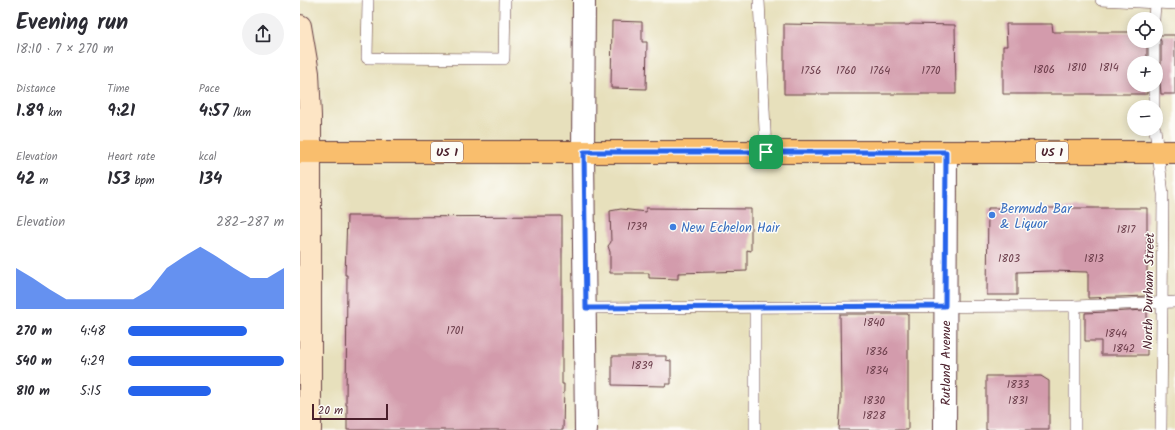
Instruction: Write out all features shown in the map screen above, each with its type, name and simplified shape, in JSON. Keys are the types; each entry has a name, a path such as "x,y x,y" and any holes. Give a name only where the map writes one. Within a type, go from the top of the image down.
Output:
{"main road":[{"path":"300,26 308,72 310,116 305,152 310,430"},
{"name":"US 1","path":"305,152 1167,152"}],"street":[{"path":"584,0 586,430"},
{"name":"Rutland Avenue","path":"945,430 946,152"}],"lane":[{"path":"368,0 367,58 504,59 504,0"},
{"path":"758,0 766,152"},
{"path":"1101,0 1175,4"},
{"path":"1154,12 1155,4"},
{"name":"North Durham Street","path":"1159,136 1167,152 1163,194 1161,430"},
{"path":"586,308 1075,306 1175,302"},
{"path":"1075,306 1075,430"},
{"path":"755,307 755,430"}],"building":[{"path":"612,21 642,22 642,42 647,42 646,89 611,88"},
{"path":"784,24 955,25 956,94 784,94"},
{"path":"1006,24 1052,24 1053,32 1127,32 1127,48 1147,48 1147,56 1127,56 1127,92 1147,92 1147,94 1003,94 1003,46 1007,46"},
{"path":"1163,35 1175,35 1175,94 1161,94 1161,92 1163,92 1163,56 1161,56 1161,48 1163,48"},
{"path":"646,208 751,209 751,251 747,250 747,271 678,273 678,279 649,278 649,273 610,273 610,252 608,246 611,242 610,211 621,209 646,212"},
{"path":"988,208 1147,208 1147,296 1088,298 1088,272 1051,271 1017,272 1017,295 987,295"},
{"path":"347,216 562,216 562,384 564,384 563,430 347,430 347,275 345,275"},
{"path":"1147,310 1147,355 1101,355 1101,341 1085,341 1085,313"},
{"path":"840,314 908,314 908,430 839,430 841,402"},
{"path":"612,356 666,356 666,360 671,361 671,384 666,384 665,386 612,385"},
{"path":"986,376 1041,376 1049,381 1049,430 986,430"}],"place":[{"name":"Bermuda Bar & Liquor","path":"992,215"},
{"name":"New Echelon Hair","path":"673,227"}],"route":[{"path":"584,152 766,152 946,152 945,306 586,308 584,152"}]}
